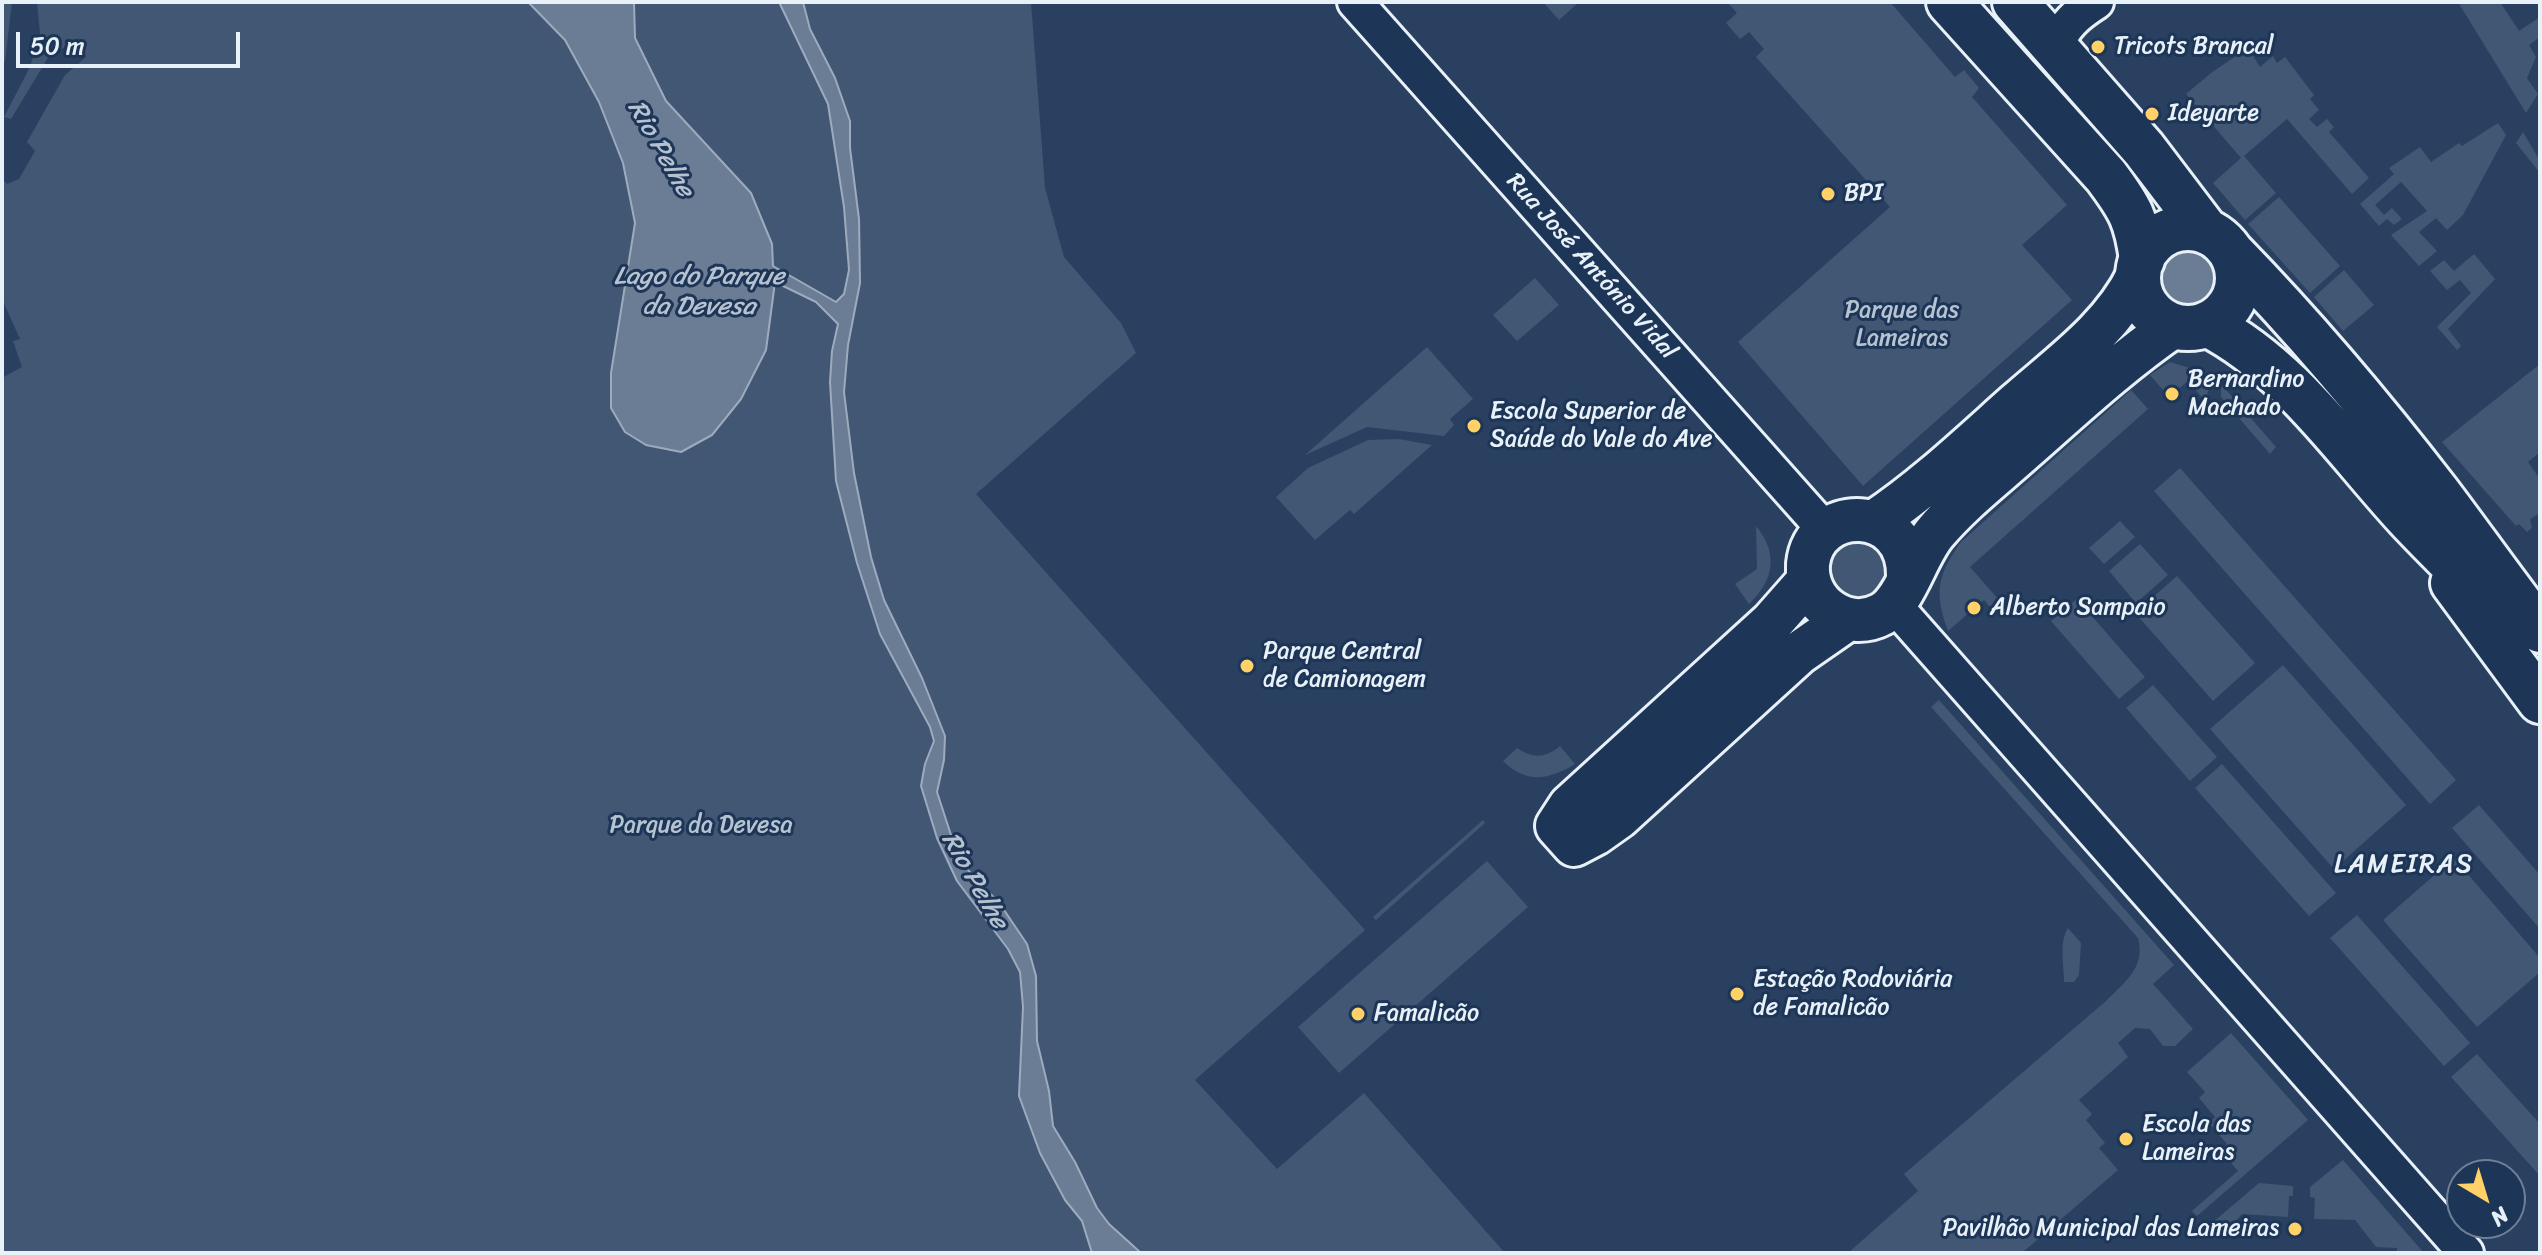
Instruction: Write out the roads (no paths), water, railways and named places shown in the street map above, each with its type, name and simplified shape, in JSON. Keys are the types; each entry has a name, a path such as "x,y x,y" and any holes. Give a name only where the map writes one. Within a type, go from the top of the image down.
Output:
{"main road":[{"path":"1949,2 2106,176 2126,203 2138,228 2140,291 2147,307 2159,319 2191,325 2245,346 2336,435 2540,603"},
{"path":"2015,2 2144,149 2237,268 2238,284 2233,301 2222,314 2191,325"},
{"path":"2140,267 2150,246 2162,235 2176,230 2192,228 2219,242 2284,308 2423,505 2540,659"},
{"path":"2423,505 2540,630"},
{"path":"2423,505 2470,608 2540,701"}],"street":[{"name":"Rua José António Vidal","path":"1355,2 1826,531"},
{"path":"2055,47 2067,25 2096,2"},
{"path":"1874,522 1933,478 2086,342 2115,313 2140,267"},
{"path":"1901,591 1908,562 1904,549 1897,537 1874,522 1857,520 1841,523 1826,531 1815,545 1808,562 1809,580 1819,601 1827,609 1848,619 1873,618 1901,591 1935,534 1960,507 2113,372 2191,325"},
{"path":"1809,580 1772,622 1570,806 1557,826 1574,845 1619,817 1799,653 1848,619"},
{"path":"1901,591 2466,1253"}],"water":[{"name":"Lago do Parque da Devesa","path":"528,2 634,2 635,38 666,101 751,193 772,244 773,266 836,302 844,294 849,270 844,207 828,104 779,2 803,2 810,29 835,78 850,121 850,148 859,219 860,283 848,345 844,392 854,473 871,557 884,600 922,678 945,736 944,760 937,792 951,835 968,870 1000,904 1027,944 1036,976 1037,1041 1049,1091 1053,1126 1097,1208 1109,1224 1141,1253 1092,1253 1082,1221 1065,1200 1040,1153 1019,1096 1023,1007 1020,972 1008,949 957,881 937,838 921,786 934,741 930,727 880,634 857,563 836,481 830,382 838,324 816,302 775,282 766,350 741,399 712,435 681,452 646,445 625,432 611,408 611,373 635,223 623,163 599,102 565,40"},
{"path":"2189,246 2207,252 2215,260 2221,278 2215,296 2207,304 2189,310 2171,304 2163,296 2157,278 2163,260 2171,252"}],"place":[{"name":"Tricots Brancal","path":"2098,47"},
{"name":"Ideyarte","path":"2152,114"},
{"name":"BPI","path":"1828,194"},
{"name":"Bernardino Machado","path":"2172,394"},
{"name":"Escola Superior de Saúde do Vale do Ave","path":"1474,426"},
{"name":"Alberto Sampaio","path":"1974,608"},
{"name":"Parque Central de Camionagem","path":"1247,666"},
{"name":"Estação Rodoviária de Famalicão","path":"1737,994"},
{"name":"Famalicão","path":"1358,1014"},
{"name":"Escola das Lameiras","path":"2126,1139"},
{"name":"Pavilhão Municipal das Lameiras","path":"2295,1229"}],"district":[{"name":"LAMEIRAS","path":"2404,865"}],"water label":[{"name":"Rio Pelhe","path":"660,149"},
{"name":"Rio Pelhe","path":"974,881"}],"park label":[{"name":"Parque das Lameiras","path":"1902,325"},
{"name":"Parque da Devesa","path":"701,826"}]}
